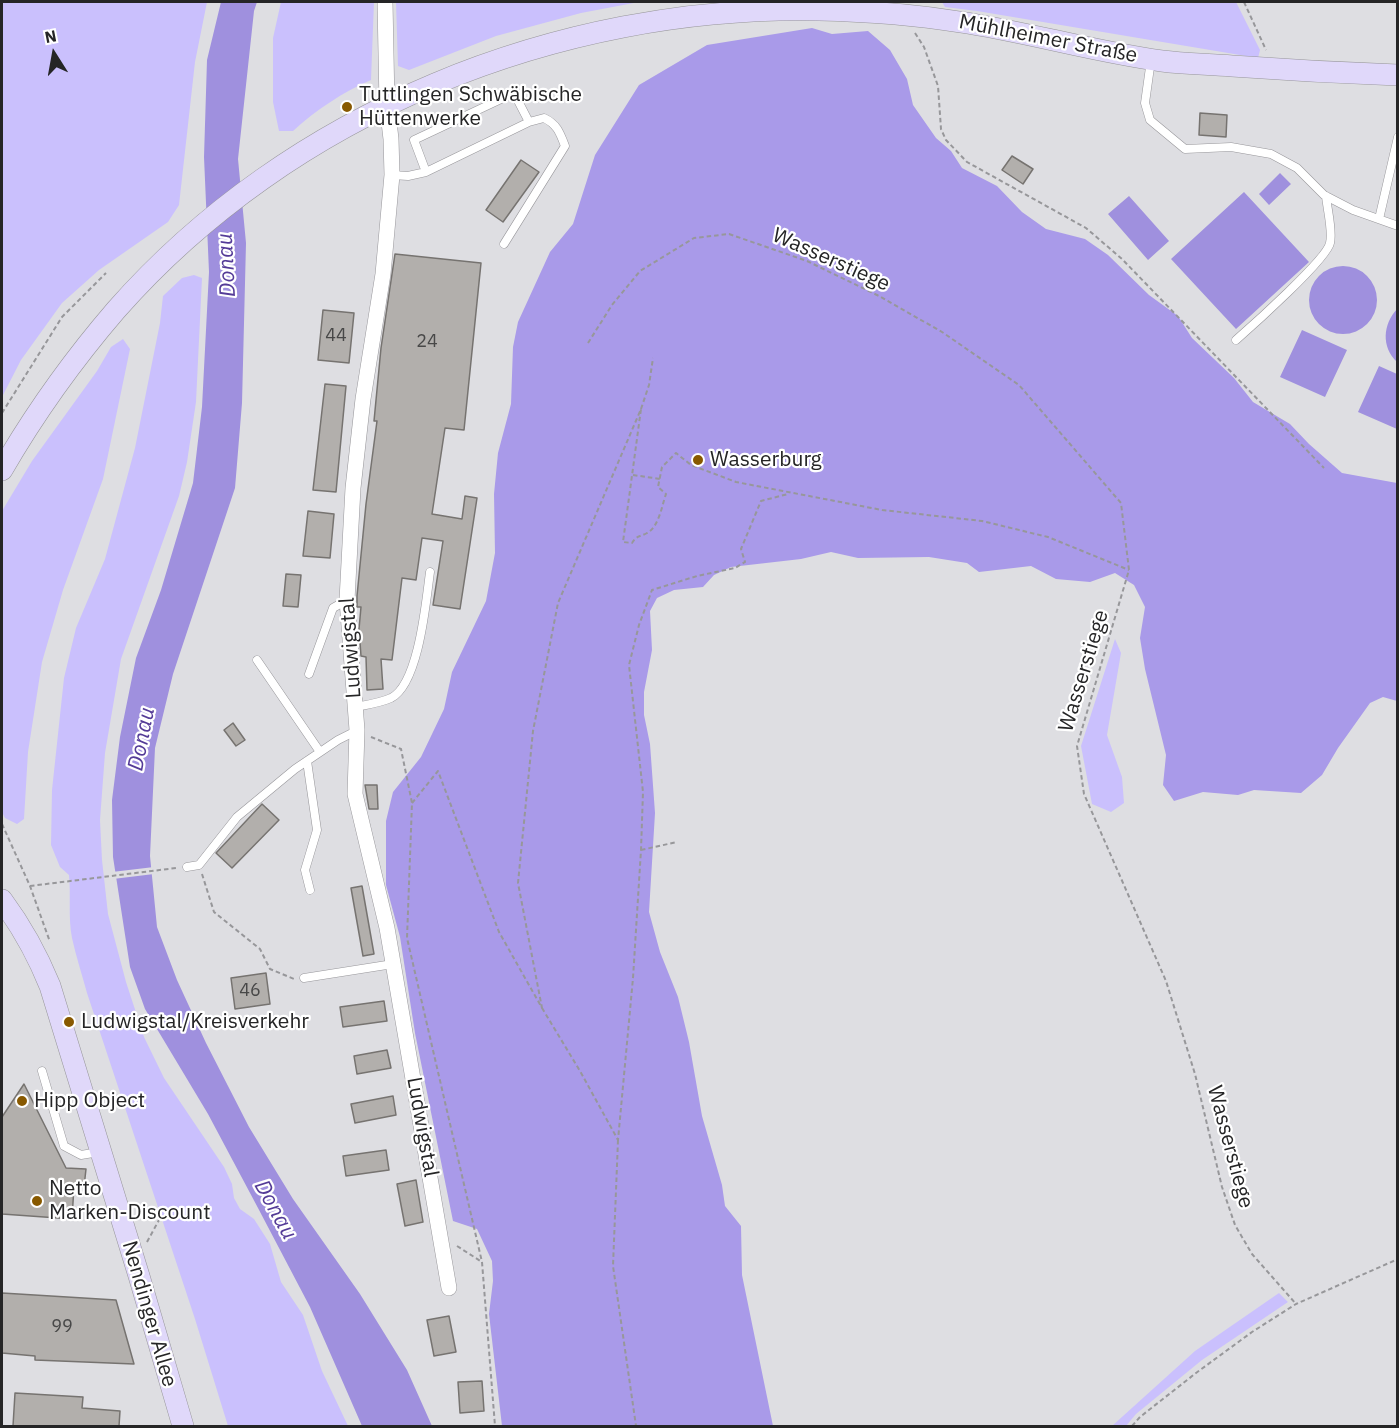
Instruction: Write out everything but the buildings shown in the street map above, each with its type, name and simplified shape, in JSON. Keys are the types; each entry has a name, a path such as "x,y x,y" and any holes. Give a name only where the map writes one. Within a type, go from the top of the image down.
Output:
{"main road":[{"name":"Mühlheimer Straße","path":"2,470 40,408 118,308 177,249 230,204 331,135 387,105 474,68 531,49 627,26 727,12 820,10 959,21 1152,59 1274,69 1398,75"},
{"name":"Nendinger Allee","path":"2,900 20,924 50,986 183,1426"}],"street":[{"name":"Ludwigstal","path":"385,2 387,105 392,175 383,274 363,399 353,488 347,600 357,730 355,794 387,928 448,1288"}],"lane":[{"path":"1152,59 1145,103 1150,120 1185,149 1232,147 1271,154 1297,168 1326,196 1353,210 1398,226"},
{"path":"426,172 414,140 514,93 529,122"},
{"path":"392,175 408,176 426,172 529,122 544,117 560,130 565,146 504,244"},
{"path":"1379,219 1398,137"},
{"path":"1236,340 1322,256 1330,244 1326,196"},
{"path":"355,707 393,697 405,682 413,666 422,629 430,572"},
{"path":"309,674 333,608 347,600"},
{"path":"257,660 320,752"},
{"path":"188,867 199,865 237,818 307,761 357,730"},
{"path":"307,761 317,830 305,870 310,890"},
{"path":"304,978 393,964"},
{"path":"42,1071 64,1146 81,1155 101,1152"}],"path":[{"path":"1244,2 1274,69"},
{"path":"904,16 924,47 938,86 941,129 946,140 967,162 1086,228 1122,259 1324,468"},
{"name":"Wasserstiege","path":"588,343 612,304 640,271 694,238 729,234 807,261 879,296 942,332 1019,385 1121,503 1129,570 1077,746 1084,794 1166,981 1195,1074 1222,1187 1235,1225 1252,1254 1296,1304"},
{"path":"2,413 62,317 106,273"},
{"path":"542,1008 518,883 533,731 558,603 641,409 649,385 653,358"},
{"path":"641,409 623,542 632,543 637,536 648,533 655,525 666,494 658,487 662,467 676,453 691,465 736,482 882,510 982,521 1048,537 1129,570"},
{"path":"632,475 660,478"},
{"path":"636,1426 613,1266 618,1140 633,978 643,792 629,665 639,625 652,590 697,576 735,568 745,562 741,549 761,501 791,493"},
{"path":"357,730 401,748 412,803 407,938 482,1262 495,1426"},
{"path":"412,803 438,771 499,932 618,1140"},
{"path":"2,824 30,886 188,867"},
{"path":"2,835 6,834"},
{"path":"641,850 677,842"},
{"path":"199,865 214,912 260,949 270,969 293,979 304,978"},
{"path":"133,1255 143,1250 159,1220"},
{"path":"440,1236 482,1262"},
{"path":"1132,1426 1140,1417 1196,1373 1252,1332 1296,1304 1398,1258"}],"shaded area":[{"path":"2,2 207,2 195,62 179,205 168,222 99,270 62,303 21,360 2,397"},
{"path":"281,2 374,2 371,80 330,102 293,131 279,131 273,102 273,38"},
{"path":"396,2 639,2 581,13 496,36 409,70 398,66"},
{"path":"942,2 1236,2 1260,50 1258,58 945,7"},
{"path":"812,28 832,34 868,31 890,50 907,79 913,105 936,138 951,151 962,168 997,186 1022,212 1046,229 1085,239 1108,255 1149,295 1178,316 1192,338 1234,378 1253,402 1290,424 1342,473 1397,483 1397,701 1383,697 1370,703 1322,775 1301,793 1254,790 1238,795 1203,792 1174,801 1163,785 1166,755 1145,669 1140,638 1145,607 1134,585 1115,573 1090,582 1056,579 1031,566 979,572 967,563 929,557 858,558 831,552 801,559 731,567 714,575 703,587 674,590 657,598 650,611 652,650 644,692 644,715 650,744 655,813 649,912 660,952 678,997 689,1042 702,1116 722,1185 725,1206 741,1226 742,1275 773,1426 502,1426 489,1314 493,1281 492,1261 477,1229 453,1221 415,1033 400,937 386,885 386,821 393,792 421,757 444,709 452,672 486,601 495,553 494,494 498,453 511,404 513,347 518,322 550,252 573,224 595,155 639,85 707,45"},
{"path":"194,275 202,278 196,402 187,462 179,496 121,659 105,753 100,820 108,914 126,982 144,1037 164,1078 224,1167 240,1209 254,1219 270,1244 281,1282 303,1315 322,1371 348,1426 228,1426 87,993 72,938 69,875 60,867 51,845 52,790 64,678 76,628 105,559 135,448 160,323 163,296 182,278"},
{"path":"123,339 130,349 103,479 63,590 42,662 28,752 24,819 17,824 5,818 2,812 2,511 32,461 97,371 111,347"},
{"path":"1115,639 1121,653 1107,735 1122,777 1124,803 1111,812 1092,804 1081,746"},
{"path":"1279,1293 1288,1302 1202,1360 1136,1414 1126,1426 1112,1426 1195,1351"}],"water":[{"name":"Donau","path":"221,2 257,2 254,11 238,159 246,243 242,403 235,488 173,674 155,748 150,856 157,927 177,980 249,1127 293,1199 360,1294 407,1370 432,1426 362,1426 310,1307 208,1114 145,1009 130,967 113,857 112,800 120,737 136,658 161,590 193,483 202,407 209,272 204,157 207,60"},
{"path":"1280,173 1291,184 1269,205 1259,194"},
{"path":"1244,192 1309,262 1236,329 1171,259"},
{"path":"1129,196 1169,241 1148,260 1108,214"},
{"path":"1336,266 1350,266 1362,271 1372,281 1377,300 1372,319 1362,329 1350,334 1336,334 1324,329 1314,319 1309,307 1309,293 1314,281 1324,271"},
{"path":"1397,309 1397,362 1388,350 1386,336 1389,322"},
{"path":"1302,330 1347,350 1325,397 1280,377"},
{"path":"1379,366 1397,374 1397,429 1358,412"}],"pier":[{"path":"154,867 154,874 113,879 112,872"}],"place":[{"name":"Tuttlingen Schwäbische Hüttenwerke","path":"347,107"},
{"name":"Wasserburg","path":"698,460"},
{"name":"Ludwigstal/Kreisverkehr","path":"69,1022"},
{"name":"Hipp Object","path":"22,1101"},
{"name":"Netto Marken-Discount","path":"37,1201"}]}
